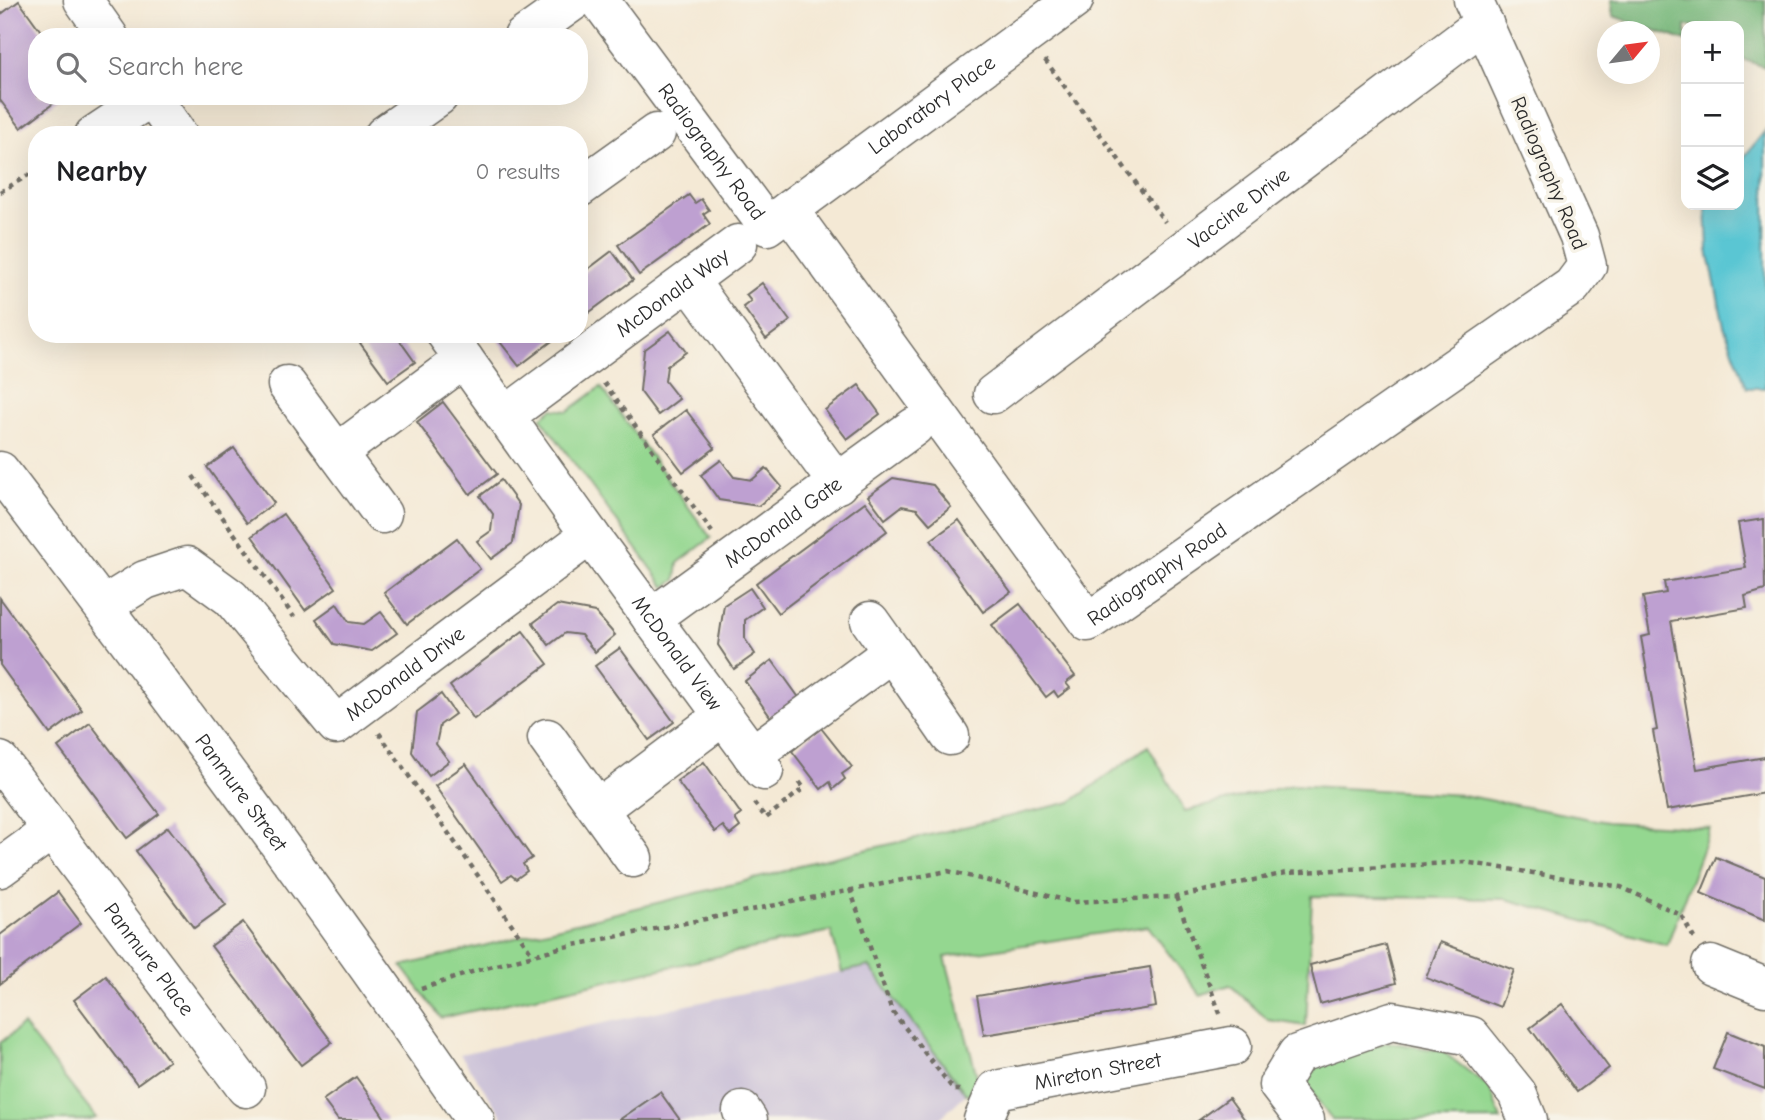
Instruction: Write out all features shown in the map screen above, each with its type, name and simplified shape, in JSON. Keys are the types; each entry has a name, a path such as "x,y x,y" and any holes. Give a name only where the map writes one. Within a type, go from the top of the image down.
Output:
{"street":[{"path":"83,0 103,28"},
{"path":"536,28 575,0"},
{"name":"Radiography Road","path":"599,0 767,226 789,210 1088,622 1572,286 1587,266 1579,236 1478,11"},
{"name":"Laboratory Place","path":"789,210 1074,0"},
{"name":"Vaccine Drive","path":"993,394 1186,250 1478,11"},
{"path":"108,126 139,105"},
{"path":"157,105 172,126"},
{"path":"397,126 426,105"},
{"path":"588,182 656,133"},
{"name":"McDonald Way","path":"505,416 738,244"},
{"path":"690,282 838,484"},
{"path":"337,453 455,347 590,535"},
{"path":"287,385 382,514"},
{"name":"McDonald Gate","path":"651,618 914,427"},
{"name":"Panmure Street","path":"0,471 103,606 391,999 475,1120"},
{"name":"McDonald Drive","path":"103,606 145,580 187,566 231,598 336,725 590,535"},
{"name":"McDonald View","path":"590,535 759,766"},
{"path":"870,621 950,736"},
{"path":"759,766 892,652"},
{"path":"599,809 723,716"},
{"path":"547,738 633,858"},
{"name":"Panmure Place","path":"0,761 246,1088"},
{"path":"0,868 52,830"},
{"path":"1711,965 1765,987"},
{"path":"1305,1120 1278,1085 1297,1054 1392,1021 1471,1036 1517,1093 1528,1120"},
{"name":"Mireton Street","path":"989,1105 1232,1046"}],"path":[{"path":"1027,35 1186,250"},
{"path":"0,192 28,175"},
{"path":"593,386 602,380 718,539"},
{"path":"374,727 533,955"},
{"path":"759,766 804,788 766,818 759,766"},
{"path":"391,999 533,955 850,889 948,872 1073,902 1176,897 1286,873 1464,862 1621,887 1681,915 1711,965"},
{"path":"850,889 892,1011 954,1090 989,1105"},
{"path":"1176,897 1232,1046"}],"shaded area":[{"path":"869,966 966,1094 938,1120 505,1120 460,1054"}],"green space":[{"path":"1611,0 1765,0 1765,67 1744,60 1744,21 1681,21 1681,39 1660,32 1660,21 1628,21 1613,16"},
{"path":"601,387 711,538 678,563 676,580 665,587 541,418 552,409 568,411"},
{"path":"1148,746 1185,811 1292,785 1462,795 1607,822 1710,828 1667,945 1506,899 1312,896 1306,1026 1268,1020 1230,985 1200,995 1148,926 945,957 982,1095 966,1094 869,966 842,972 831,931 441,1018 402,966 786,871 796,866 1071,802"},
{"path":"23,1025 96,1118 0,1120 0,1043"},
{"path":"1387,1042 1442,1051 1489,1087 1501,1120 1332,1120 1306,1084 1314,1063"}],"water":[{"path":"1765,131 1765,388 1747,388 1724,326 1708,250 1706,210 1744,210 1744,157"}],"building":[{"path":"19,1 38,28 28,28 28,105 51,105 21,128 0,100 0,15"},
{"path":"689,195 695,203 701,199 709,210 703,214 710,224 639,275 618,245"},
{"path":"612,251 633,280 588,313 588,269"},
{"path":"762,283 790,321 766,339 743,307 751,301 746,295"},
{"path":"670,331 686,352 667,366 665,381 679,399 658,415 640,391 644,350"},
{"path":"360,343 401,343 415,362 388,381"},
{"path":"501,343 549,343 519,366"},
{"path":"859,385 880,414 847,439 825,410"},
{"path":"443,402 497,474 470,494 417,422"},
{"path":"686,410 715,448 683,472 654,434"},
{"path":"234,448 274,503 247,523 207,467"},
{"path":"721,460 734,477 752,480 766,468 782,487 758,506 719,500 701,475"},
{"path":"893,478 933,485 951,507 930,524 917,509 902,506 885,519 868,496"},
{"path":"501,480 519,505 513,543 491,559 477,541 491,531 493,514 480,496"},
{"path":"865,502 887,531 778,613 756,583"},
{"path":"283,514 336,588 305,610 252,536"},
{"path":"1764,519 1765,590 1745,596 1747,608 1671,621 1697,769 1765,757 1765,793 1667,810 1653,731 1657,730 1641,637 1650,635 1643,597 1666,593 1664,582 1746,568 1738,523"},
{"path":"959,520 1011,592 983,612 931,540"},
{"path":"457,538 480,569 407,624 384,593"},
{"path":"750,588 763,607 745,620 745,639 755,654 734,669 718,645 724,605"},
{"path":"0,598 82,710 50,734 0,665"},
{"path":"337,604 349,622 364,624 381,612 397,633 372,651 334,644 316,619"},
{"path":"1020,604 1075,676 1066,683 1070,688 1058,697 1054,691 1046,697 992,625"},
{"path":"557,605 595,612 615,635 595,652 581,635 565,633 549,645 533,623"},
{"path":"523,631 548,664 474,719 450,686"},
{"path":"620,648 674,722 649,740 595,666"},
{"path":"772,660 800,699 772,719 745,681"},
{"path":"441,694 455,714 440,725 436,744 449,761 429,776 412,752 417,712"},
{"path":"90,723 159,814 127,838 58,747"},
{"path":"821,728 852,767 842,774 845,779 833,789 830,782 821,789 792,751"},
{"path":"704,762 741,814 735,819 740,827 730,835 723,826 715,832 677,781"},
{"path":"466,764 532,858 523,864 527,871 516,879 511,875 502,881 435,786"},
{"path":"168,827 226,905 194,928 136,851"},
{"path":"1716,857 1765,877 1765,920 1701,893"},
{"path":"58,892 81,923 0,984 0,935"},
{"path":"243,922 332,1042 301,1065 211,946"},
{"path":"1440,942 1514,970 1500,1007 1426,978"},
{"path":"1386,945 1396,983 1320,1004 1310,965"},
{"path":"1150,967 1156,1007 984,1035 977,996"},
{"path":"106,976 169,1061 137,1084 74,1000"},
{"path":"1562,1004 1609,1068 1577,1092 1530,1028"},
{"path":"1728,1032 1765,1047 1765,1089 1713,1069"},
{"path":"356,1077 386,1120 338,1120 323,1100"},
{"path":"660,1092 680,1120 619,1120"},
{"path":"1229,1098 1245,1120 1199,1120"}]}
